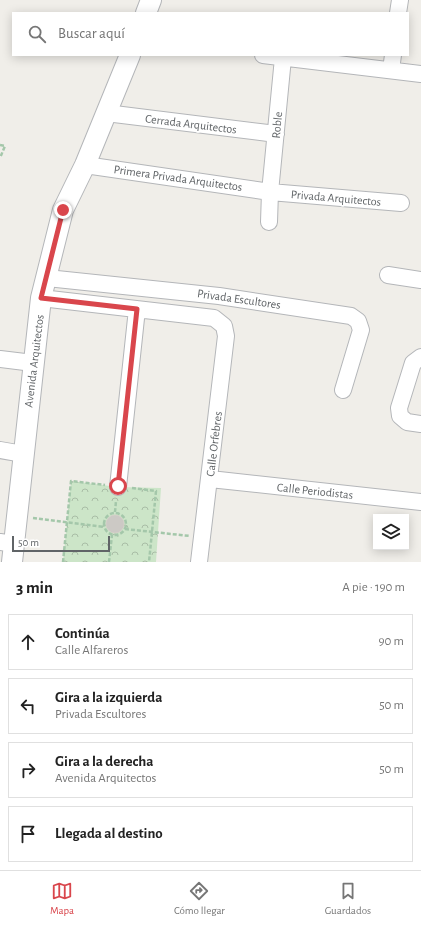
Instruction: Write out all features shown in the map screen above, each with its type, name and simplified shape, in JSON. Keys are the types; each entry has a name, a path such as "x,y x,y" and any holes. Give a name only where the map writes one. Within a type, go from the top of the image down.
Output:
{"street":[{"path":"146,12 151,0"},
{"path":"398,12 400,0"},
{"name":"Avenida Arquitectos","path":"8,549 17,516 41,298 63,210 85,165 130,56"},
{"path":"270,56 283,58 392,63 421,74"},
{"name":"Roble","path":"269,222 270,192 283,58"},
{"name":"Cerrada Arquitectos","path":"106,113 276,134"},
{"name":"Primera Privada Arquitectos","path":"85,165 270,192"},
{"name":"Privada Arquitectos","path":"270,192 401,203"},
{"path":"388,275 421,280"},
{"name":"Privada Escultores","path":"47,278 219,296 351,316 358,321 360,330 343,390"},
{"name":"Privada Escultores","path":"41,298 214,318 224,326"},
{"path":"118,486 137,309"},
{"name":"Calle Orfebres","path":"199,562 226,336 224,326"},
{"path":"421,357 413,363 399,408 400,416 407,422 421,424"},
{"path":"0,359 33,363"},
{"path":"0,450 23,454"},
{"name":"Calle Periodistas","path":"210,479 421,502"}],"path":[{"path":"0,145 5,146 0,158"},
{"path":"63,562 71,481 156,491 149,562"},
{"path":"115,512 121,514 126,522 125,529 120,534 112,535 107,532 104,527 104,520 111,513 115,512"},
{"path":"17,516 104,527"},
{"path":"125,529 202,538"},
{"path":"109,562 112,535"}],"green space":[{"path":"71,481 118,487 161,488 156,562 63,562"}],"building":[{"path":"115,515 121,518 124,524 121,530 115,533 109,530 106,524 109,518"}],"route":[{"path":"63,210 41,298 137,309 118,486"}]}
